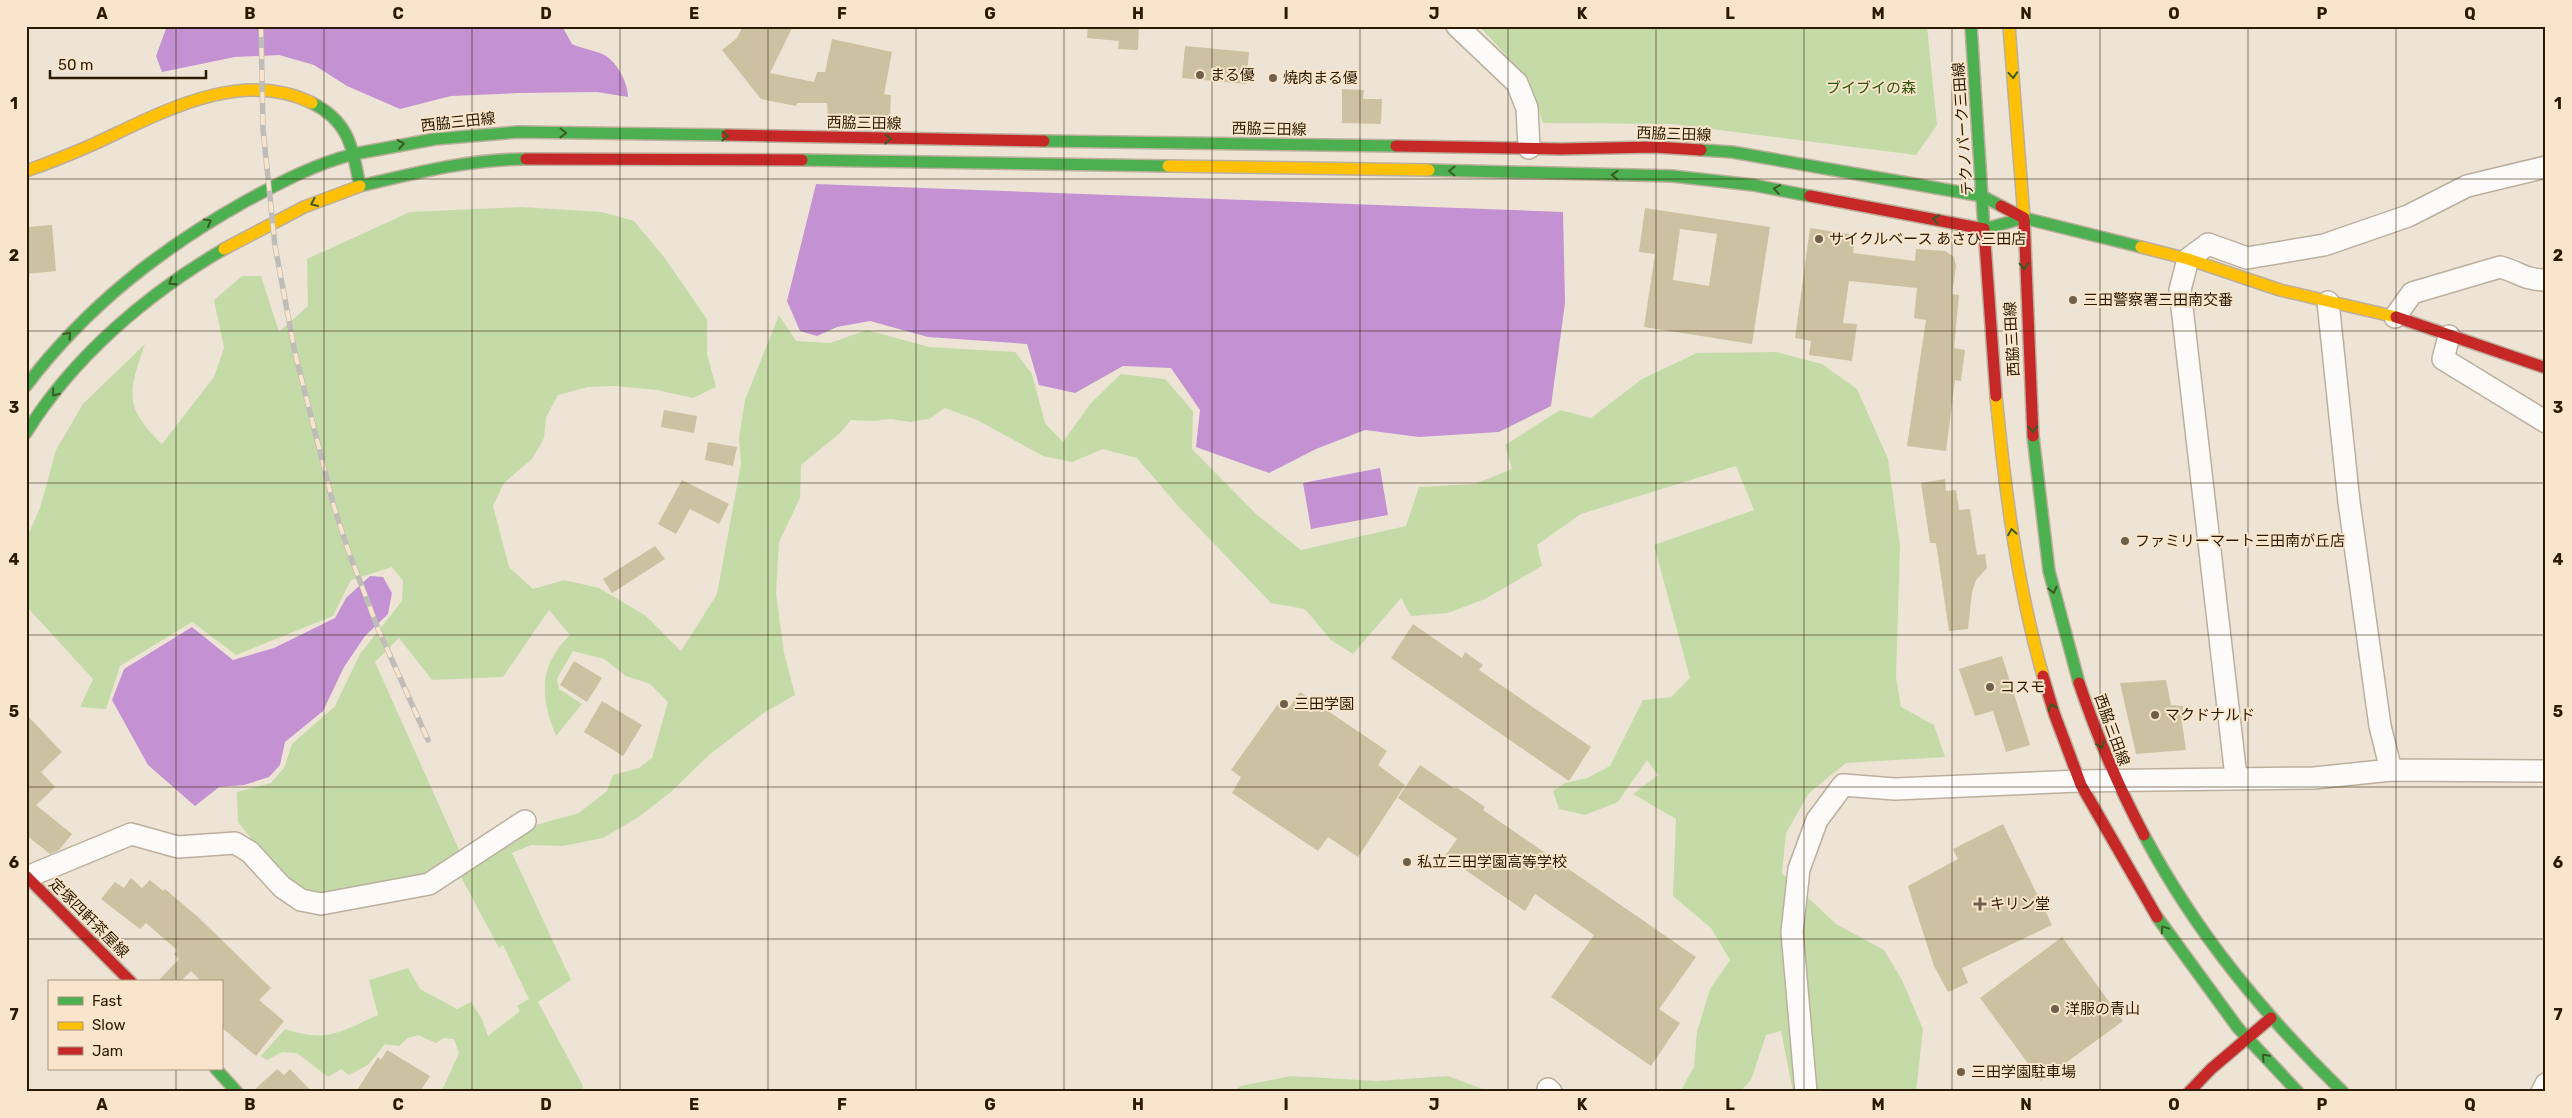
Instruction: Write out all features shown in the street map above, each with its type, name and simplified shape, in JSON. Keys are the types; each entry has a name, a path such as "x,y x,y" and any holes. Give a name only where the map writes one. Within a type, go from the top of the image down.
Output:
{"main road":[{"name":"テクノパーク三田線","path":"1971,26 1984,229"},
{"path":"2009,26 2024,218"},
{"path":"26,171 184,104 224,92 249,90 287,92 320,106 336,119 345,132 354,154 360,186"},
{"name":"西脇三田線","path":"26,386 72,331 146,264 198,228 284,181 326,162 402,143 466,135 518,132 1529,148 1654,147 1732,152 1982,196 2024,218 2027,362 2038,499 2052,588 2073,668 2115,781 2162,868 2207,938 2271,1018 2310,1062 2343,1092"},
{"path":"26,433 62,383 124,320 157,292 197,264 251,234 313,203 360,186 431,169 478,162 521,159 836,160 1672,176 1753,185 1984,229 2024,218 2188,259 2280,290 2395,318 2546,368"},
{"name":"西脇三田線","path":"1984,229 1998,430 2008,512 2024,606 2046,690 2078,781 2131,879 2166,932 2247,1038 2298,1092"},
{"name":"定塚四軒茶屋線","path":"27,876 129,980"},
{"path":"2189,1092 2271,1018"},
{"path":"217,1070 237,1092"}],"street":[{"path":"1457,26 1517,83 1528,108 1529,148"},
{"path":"2236,778 2180,290 2188,259 2208,244 2247,258 2324,245 2408,216 2468,186 2546,167"},
{"path":"2395,318 2412,293 2500,267 2514,271 2528,280 2546,280"},
{"path":"2328,302 2349,502 2380,726 2391,770"},
{"path":"2448,336 2443,359 2546,422"},
{"path":"1806,1092 1792,932 1799,869 1817,820 1843,785 1895,789 2078,781 2314,778 2391,770 2546,770"},
{"path":"27,876 131,834 178,847 234,843 250,852 282,887 301,900 321,904 429,884 525,821"},
{"path":"2542,1092 2546,1084"}],"green space":[{"name":"ブイブイの森","path":"1479,26 1927,26 1937,125 1916,155 1672,124 1543,123 1529,80"},
{"path":"522,207 602,212 634,221 664,257 707,319 707,354 716,387 693,398 657,390 615,386 588,387 558,395 546,417 544,438 532,459 504,483 493,506 509,567 533,589 564,580 599,588 646,616 681,651 717,594 741,464 739,437 745,400 779,315 796,341 830,343 867,330 929,347 1015,352 1032,374 1045,423 1063,442 1090,404 1121,374 1165,379 1193,411 1192,449 1256,514 1301,550 1406,526 1419,487 1475,484 1512,469 1505,445 1560,410 1591,418 1642,379 1697,353 1776,352 1822,364 1857,389 1888,459 1900,546 1896,677 1901,707 1934,725 1945,757 1846,763 1809,793 1786,833 1782,873 1836,924 1884,950 1902,980 1923,1029 1916,1092 1793,1092 1781,1031 1766,1035 1751,1080 1740,1092 1680,1092 1694,1067 1697,1032 1710,989 1730,960 1711,928 1673,896 1676,819 1633,794 1658,775 1647,760 1618,802 1585,815 1559,809 1553,791 1565,783 1587,778 1610,766 1643,700 1671,697 1690,678 1654,545 1754,510 1736,466 1581,514 1537,545 1542,566 1485,599 1448,613 1411,616 1401,598 1353,654 1331,640 1305,609 1271,603 1178,506 1137,458 1103,449 1072,462 1043,456 977,420 945,408 929,419 910,422 891,419 873,421 851,420 840,433 801,465 800,498 779,542 776,593 784,653 795,695 765,712 709,755 671,792 637,818 603,838 563,846 531,845 512,853 571,980 538,1002 582,1084 584,1092 439,1092 444,1086 459,1053 454,1039 444,1038 436,1043 418,1035 408,1038 399,1046 385,1044 368,1065 349,1075 341,1069 328,1077 297,1053 282,1052 267,1060 261,1056 285,1029 312,1035 333,1034 378,1015 369,980 408,968 420,989 457,1009 471,1002 482,1019 488,1036 520,1011 517,1006 529,999 503,945 499,948 461,877 498,845 536,825 579,813 607,791 613,775 639,768 652,758 668,702 650,684 626,676 604,659 573,651 557,679 559,689 582,704 556,736 547,708 545,682 552,658 570,635 549,610 503,677 432,680 399,638 375,662 460,852 431,877 310,896 285,880 238,822 237,792 271,783 284,768 292,744 335,706 360,654 402,601 403,581 392,567 351,580 333,616 236,655 192,622 120,666 106,709 80,707 93,679 26,606 26,539 40,508 56,450 83,404 145,344 135,374 132,397 140,419 162,444 214,377 224,348 214,300 242,276 261,276 279,332 308,306 307,259 410,212"},
{"path":"1291,1076 1377,1081 1448,1076 1490,1092 1233,1092 1241,1086"}],"shaded area":[{"path":"167,26 562,26 572,44 603,54 610,59 624,80 628,97 597,92 451,96 400,109 347,86 314,65 279,55 235,57 162,72 156,56"},
{"path":"816,184 1563,212 1565,303 1551,406 1499,432 1419,437 1365,430 1316,449 1269,473 1196,447 1200,410 1171,368 1123,366 1075,393 1039,385 1027,344 928,337 870,321 837,327 817,336 800,331 787,301"},
{"path":"1380,468 1388,515 1311,529 1303,483"},
{"path":"370,576 383,577 392,593 388,614 365,636 344,667 323,711 285,742 280,765 269,777 244,785 219,787 195,806 148,765 112,700 124,669 192,627 233,660 274,648 335,618 346,598"}],"building":[{"path":"743,26 793,26 770,73 814,82 817,72 825,72 832,39 892,52 884,94 891,95 890,118 828,118 827,103 797,103 796,106 761,99 722,50 737,38"},
{"path":"1088,26 1139,26 1138,50 1118,49 1119,41 1087,38"},
{"path":"1185,46 1249,52 1246,84 1182,78"},
{"path":"1342,89 1364,90 1363,99 1382,99 1381,124 1342,123"},
{"path":"1645,208 1770,227 1752,344 1644,327 1655,254 1639,252","holes":["1680,229 1717,234 1709,286 1673,280"]},
{"path":"52,225 56,271 26,274 26,227"},
{"path":"1810,228 1856,235 1853,253 1915,261 1916,249 1945,251 1954,257 1956,266 1952,294 1959,295 1954,348 1965,350 1961,381 1955,380 1946,451 1907,446 1926,320 1914,318 1917,288 1849,281 1843,323 1857,324 1852,361 1809,355 1811,341 1795,338"},
{"path":"664,410 697,416 694,433 661,427"},
{"path":"708,442 737,447 733,466 705,460"},
{"path":"1945,479 1946,491 1956,490 1959,510 1970,509 1977,555 1985,554 1987,568 1976,580 1972,592 1968,629 1949,631 1936,543 1930,543 1921,483"},
{"path":"682,480 729,504 719,524 690,509 676,534 658,524"},
{"path":"655,546 665,559 612,593 603,579"},
{"path":"1413,624 1462,658 1465,652 1483,665 1479,670 1591,747 1569,781 1391,658"},
{"path":"2002,656 2030,745 2006,752 1993,711 1975,716 1959,669"},
{"path":"574,661 602,678 587,702 560,685"},
{"name":"マクドナルド","path":"2166,680 2171,705 2183,706 2182,723 2186,750 2136,754 2120,683"},
{"path":"1300,692 1387,751 1378,765 1405,785 1358,857 1328,837 1318,851 1232,793 1241,777 1231,770 1280,701 1289,708"},
{"path":"602,701 642,725 623,756 584,732"},
{"path":"26,714 62,752 41,772 55,787 36,805 72,834 59,850 50,854 26,835"},
{"path":"1420,765 1485,807 1483,810 1696,957 1659,1009 1680,1023 1651,1066 1551,997 1594,935 1535,894 1525,911 1445,856 1457,839 1398,798"},
{"path":"2003,824 2052,925 1962,968 1968,983 1948,992 1934,966 1908,886 1958,859 1953,849"},
{"path":"131,878 142,888 150,880 163,891 165,889 198,917 271,988 259,1000 284,1021 256,1056 222,1028 222,980 200,980 191,971 182,980 159,980 179,959 174,954 177,950 146,923 140,929 101,899 115,882 124,888"},
{"path":"2062,937 2123,1021 2041,1081 1980,998"},
{"path":"387,1050 430,1076 420,1092 356,1092 378,1057 381,1060"},
{"path":"277,1069 284,1075 290,1069 312,1092 252,1092"}],"railway":[{"path":"261,26 263,129 275,246 295,353 334,507 348,550 379,631 428,740"}],"traffic: fast":[{"path":"1971,26 1984,229 2024,218 2141,247"},
{"path":"312,103 325,110 342,128 351,148 360,186 463,164 526,159"},
{"path":"354,154 435,139 518,132 727,135"},
{"path":"1044,141 1396,146"},
{"path":"1701,150 1732,152 1982,196 2001,206"},
{"path":"26,386 49,357 99,305 154,260 214,219 285,180 312,168 354,154"},
{"path":"802,160 1168,166"},
{"path":"1429,170 1672,176 1753,185 1810,196"},
{"path":"26,433 66,379 114,329 167,286 224,249"},
{"path":"2033,436 2049,571 2079,683"},
{"path":"2144,835 2186,906 2233,971 2286,1033 2343,1092"},
{"path":"2157,917 2238,1028 2298,1092"},
{"path":"217,1070 237,1092"}],"traffic: slow":[{"path":"2009,26 2024,218"},
{"path":"26,171 85,148 172,108 228,92 256,90 284,93 312,103"},
{"path":"1168,166 1429,170"},
{"path":"224,249 304,207 360,186"},
{"path":"2141,247 2188,259 2280,290 2396,317"},
{"path":"1996,396 2003,467 2013,537 2026,607 2043,676"}],"traffic: jam":[{"path":"727,135 1044,141"},
{"path":"1396,146 1561,149 1654,147 1701,150"},
{"path":"526,159 802,160"},
{"path":"1810,196 1984,229 1996,396"},
{"path":"2001,206 2024,218 2033,436"},
{"path":"2396,317 2546,368"},
{"path":"2043,676 2054,713 2081,785 2157,917"},
{"path":"2079,683 2108,760 2144,835"},
{"path":"26,876 129,980"},
{"path":"2189,1092 2211,1069 2271,1018"}],"place":[{"name":"まる優","path":"1200,75"},
{"name":"焼肉まる優","path":"1273,78"},
{"name":"サイクルベース あさひ三田店","path":"1819,239"},
{"name":"三田警察署三田南交番","path":"2073,300"},
{"name":"ファミリーマート三田南が丘店","path":"2125,541"},
{"name":"コスモ","path":"1990,687"},
{"name":"三田学園","path":"1284,704"},
{"name":"マクドナルド","path":"2155,715"},
{"name":"私立三田学園高等学校","path":"1407,862"},
{"name":"キリン堂","path":"1980,904"},
{"name":"洋服の青山","path":"2055,1009"},
{"name":"三田学園駐車場","path":"1961,1072"}]}
